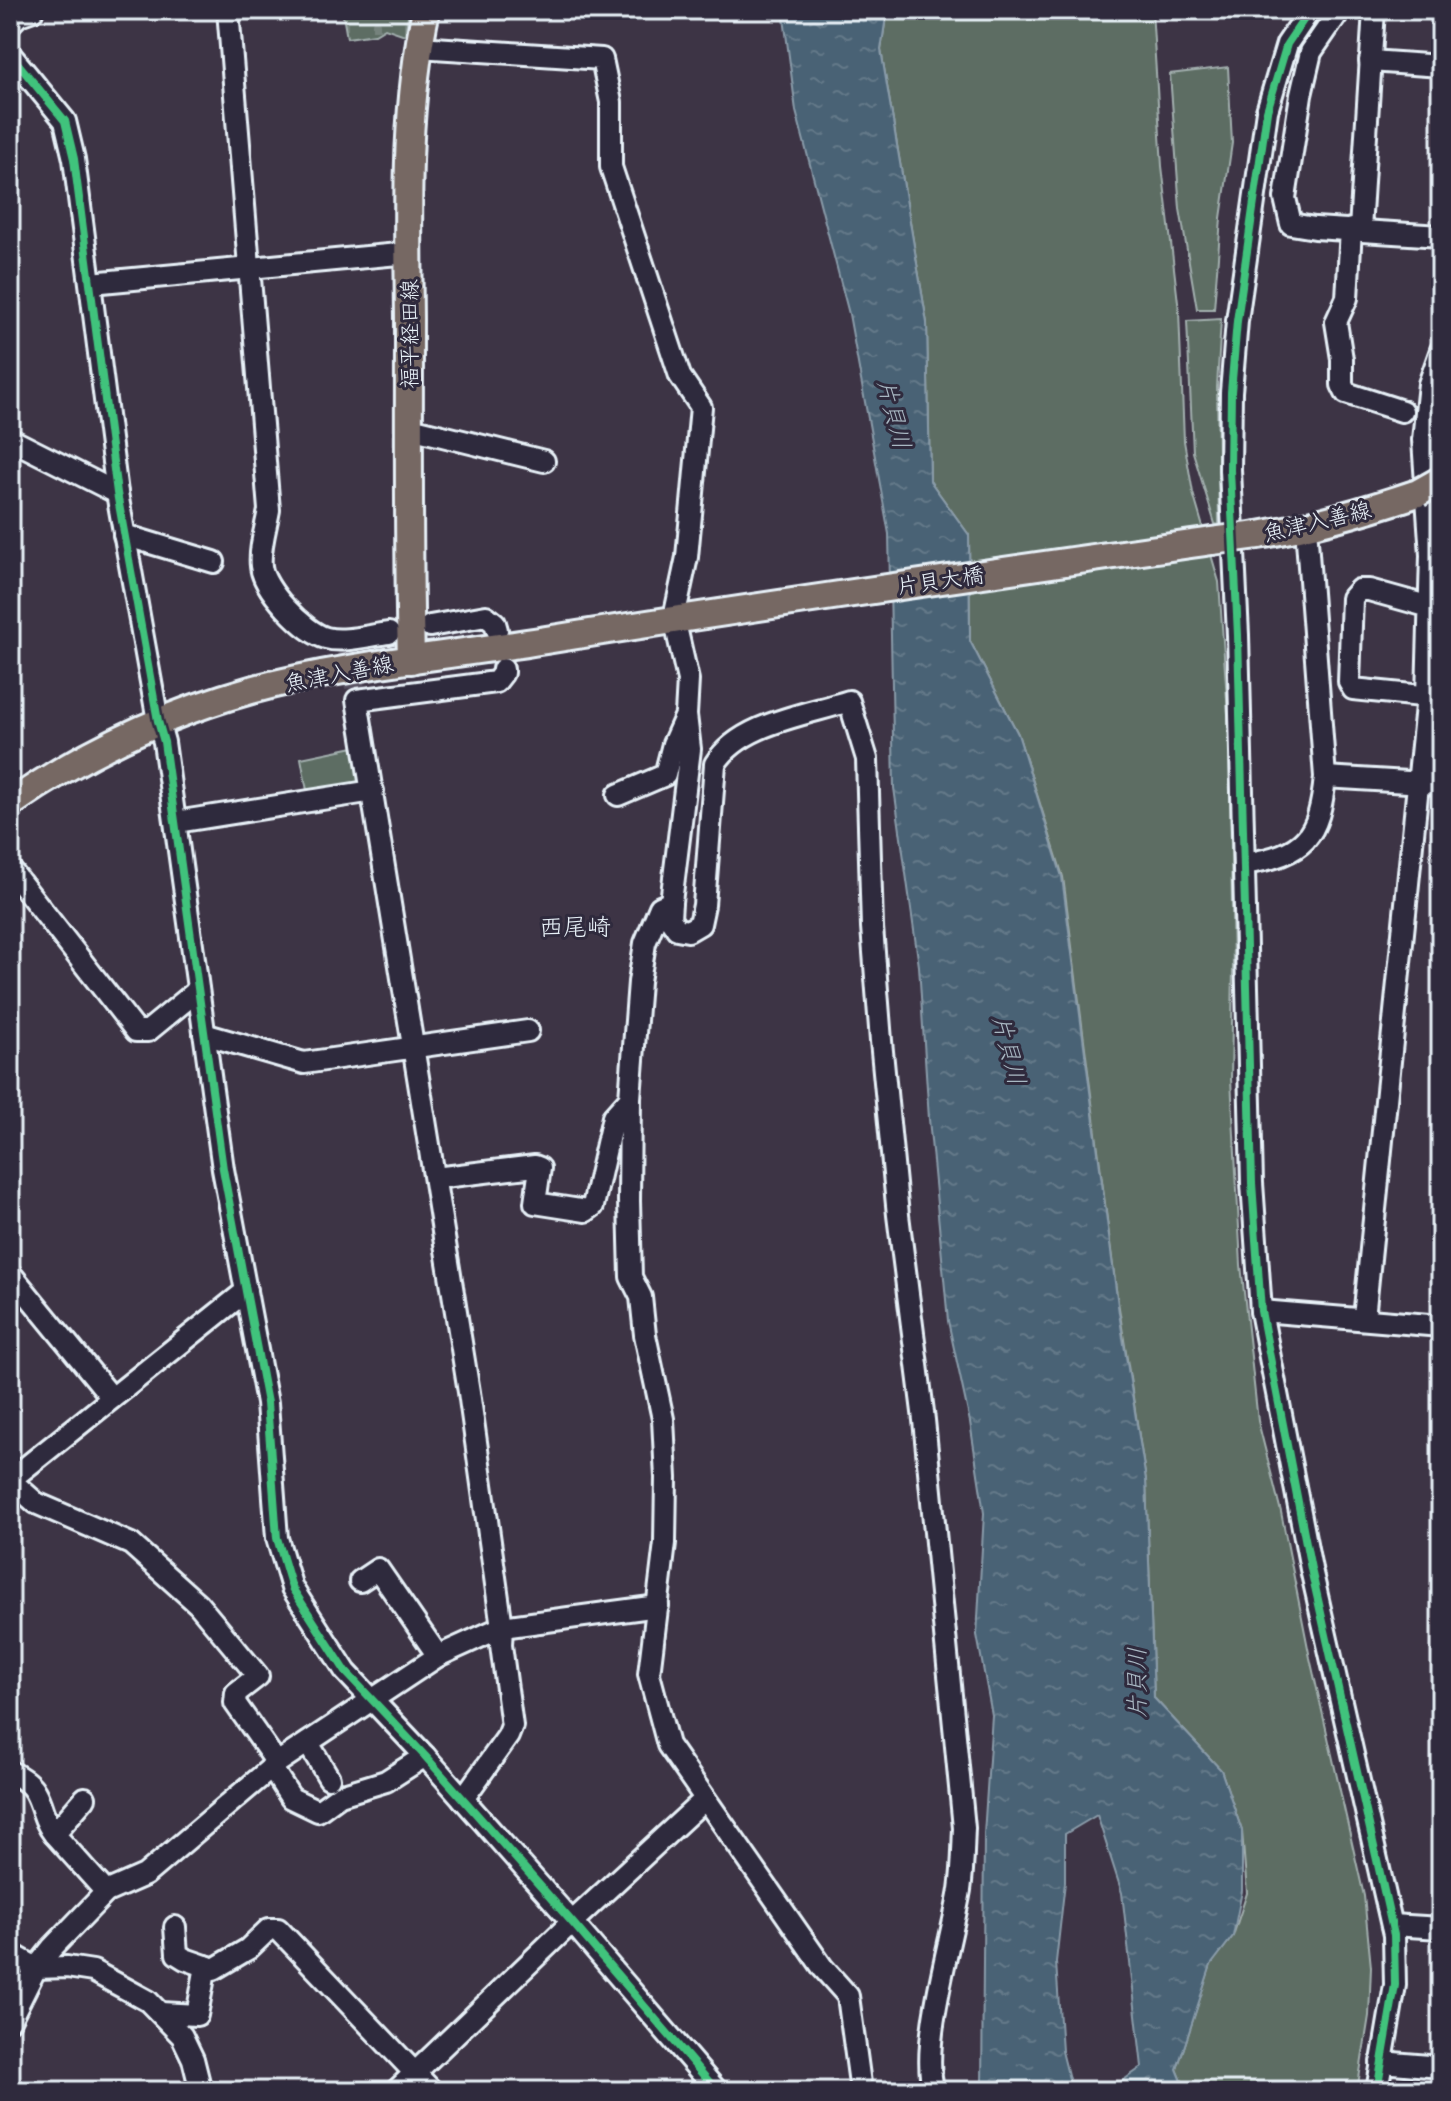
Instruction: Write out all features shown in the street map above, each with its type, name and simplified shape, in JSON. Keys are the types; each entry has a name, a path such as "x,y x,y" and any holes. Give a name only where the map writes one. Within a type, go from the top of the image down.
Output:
{"main road":[{"name":"福平経田線","path":"411,660 407,518 410,110 426,10"},
{"name":"魚津入善線","path":"1200,543 1306,527 1361,513 1418,493 1441,480"},
{"name":"片貝大橋","path":"683,617 1200,543"},
{"name":"魚津入善線","path":"10,804 48,778 158,721 251,690 335,671 683,617"}],"street":[{"path":"10,24 19,15 33,10"},
{"path":"228,10 269,510 261,566 271,592 301,623 324,638 389,633"},
{"path":"1310,10 1287,44 1267,111 1237,321 1231,392 1230,470 1238,635 1252,1183 1261,1311 1311,1569 1392,1925 1395,1985 1377,2091"},
{"path":"1340,10 1311,52 1301,95 1285,198 1291,224 1441,236"},
{"path":"1374,10 1356,229 1347,298 1336,322 1342,385 1346,393 1402,411"},
{"path":"418,47 602,59 611,102 611,167 680,376 701,407 683,617 690,749 671,902 670,919 677,929 688,931 700,924 715,764 724,749 746,734 849,701 867,759 871,898 881,1041 898,1215 924,1420 964,1828 960,1888 930,2049 932,2090"},
{"path":"10,54 65,121 74,159 117,493 164,742 223,1169 267,1403 277,1538 292,1588 346,1672 572,1922 717,2091"},
{"path":"1370,61 1441,66"},
{"path":"91,283 409,253"},
{"path":"1364,1318 1419,782 1434,697 1436,552 1423,440 1429,384 1441,350"},
{"path":"410,428 544,461"},
{"path":"10,439 117,493"},
{"path":"1244,864 1278,858 1310,837 1322,810 1325,777 1306,527"},
{"path":"124,535 214,562"},
{"path":"1434,697 1353,689 1349,682 1352,598 1359,590 1369,590 1436,610"},
{"path":"430,626 486,616 495,623 497,630"},
{"path":"463,1799 512,1726 501,1645 502,1627 469,1392 357,700 496,682 503,669"},
{"path":"618,795 665,775 673,744 686,715"},
{"path":"1325,777 1441,784"},
{"path":"176,822 373,791"},
{"path":"10,869 136,1031 148,1031 198,990"},
{"path":"671,902 660,907 645,943 635,1010 630,1098 631,1277 641,1297 645,1335 663,1419 665,1543 649,1674 668,1745 823,1968 848,1996 861,2091"},
{"path":"204,1034 304,1063 528,1031"},
{"path":"435,1178 535,1166 540,1168 535,1203 586,1211 593,1206 613,1117 630,1098"},
{"path":"10,1273 112,1398"},
{"path":"246,1291 10,1480 36,1503 131,1544 198,1604 258,1676 236,1693 235,1703 291,1798 318,1811 340,1795 386,1781 425,1756"},
{"path":"1261,1311 1441,1326"},
{"path":"360,1581 378,1569 438,1656"},
{"path":"10,2020 36,1968 106,1892 145,1875 274,1765 438,1656 502,1627 658,1606"},
{"path":"308,1743 329,1778"},
{"path":"10,1771 28,1783 35,1792 48,1827 106,1892"},
{"path":"54,1834 85,1798"},
{"path":"396,2091 705,1799"},
{"path":"1392,1925 1441,1928"},
{"path":"175,1927 177,1954 214,1969 248,1949 269,1929 278,1929 432,2091"},
{"path":"10,1953 36,1968 67,1967 93,1971 148,2001 182,2036 193,2059 201,2091"},
{"path":"161,2013 197,2015 206,1966"},
{"path":"1381,2062 1441,2067"}],"green space":[{"path":"342,10 409,10 405,35 385,28 375,34 347,38"},
{"path":"887,10 1152,10 1162,166 1179,311 1184,441 1193,493 1219,582 1229,729 1233,968 1231,1079 1241,1265 1258,1421 1281,1512 1310,1658 1364,1896 1371,1967 1369,2016 1357,2091 1186,2091 1177,2069 1211,1964 1233,1936 1247,1893 1242,1831 1221,1770 1154,1698 1146,1480 1116,1289 1063,877 1018,734 970,641 969,535 930,481 927,323 881,50"},
{"path":"1228,67 1232,143 1221,218 1214,309 1197,309 1180,209 1170,74"},
{"path":"1221,319 1217,387 1219,525 1215,524 1193,452 1187,321"},
{"path":"359,746 365,781 351,789 308,796 301,758"}],"water":[{"name":"片貝川","path":"783,10 887,10 881,50 927,323 930,481 969,535 970,641 1018,734 1062,877 1119,1313 1146,1480 1154,1698 1221,1770 1242,1831 1242,1891 1233,1936 1211,1965 1177,2069 1186,2091 1108,2091 1142,2067 1122,1893 1097,1815 1065,1834 1065,1882 1056,1962 1062,2051 1072,2091 982,2091 984,1834 992,1715 977,1635 984,1513 970,1422 948,1321 929,1119 919,966 894,788 889,534 849,314 796,111"}],"tunnel":[{"path":"346,638 357,700"}],"cycle path":[{"path":"1310,10 1287,44 1267,111 1237,321 1231,392 1230,470 1238,635 1252,1183 1261,1311 1311,1569 1394,1935 1395,1985 1377,2091"},
{"path":"10,54 65,121 74,159 117,493 164,742 223,1169 267,1403 277,1538 292,1588 346,1672 572,1922 717,2091"}],"district":[{"name":"西尾崎","path":"575,927"}]}
